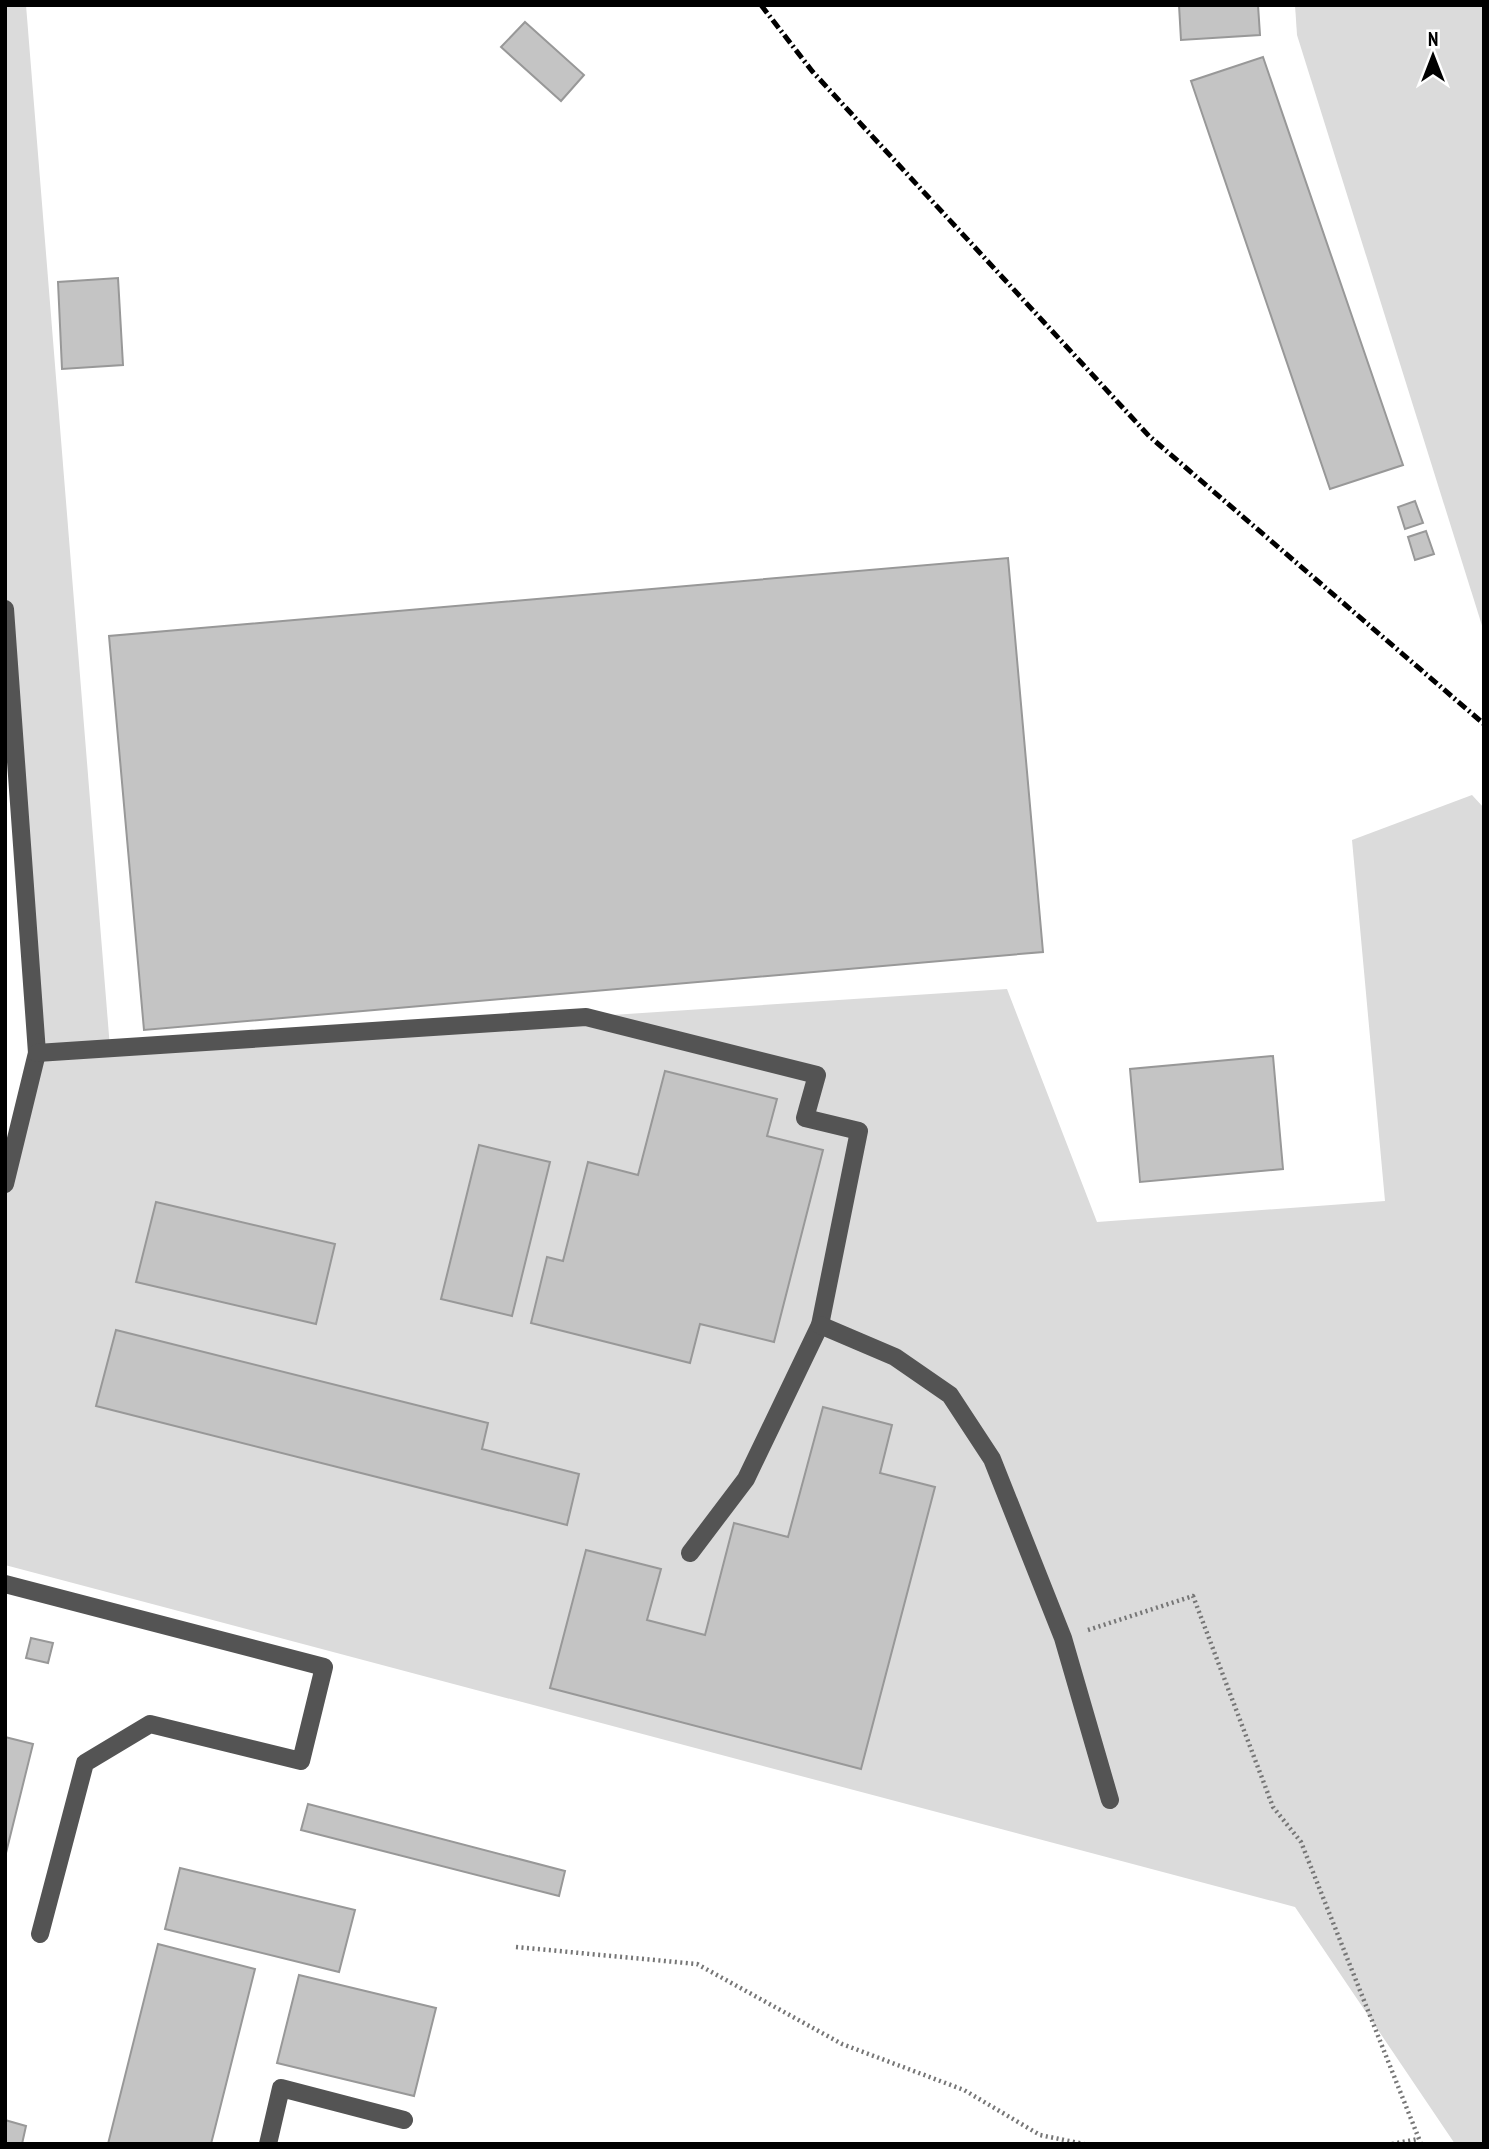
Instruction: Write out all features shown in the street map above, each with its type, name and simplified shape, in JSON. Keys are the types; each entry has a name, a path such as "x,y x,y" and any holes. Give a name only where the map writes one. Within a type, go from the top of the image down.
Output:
{"street":[{"path":"5,609 37,1053 5,1184"},
{"path":"37,1053 586,1017 817,1074 805,1118 859,1131 820,1325 746,1479 690,1553"},
{"path":"820,1325 895,1357 950,1395 992,1459 1063,1637 1110,1800"},
{"path":"5,1584 324,1667 301,1761 150,1724 85,1763 40,1934"},
{"path":"268,2144 281,2088 404,2120"}],"path":[{"path":"1063,1637 1192,1596 1273,1807 1301,1842 1419,2142 1392,2144"},
{"path":"516,1947 697,1964 842,2044 964,2090 1040,2135 1084,2144"}],"shaded area":[{"path":"5,5 26,5 110,1048 1007,989 1097,1222 1385,1201 1352,840 1472,795 1484,808 1484,2144 1455,2144 1295,1907 5,1565 5,1184 37,1053 5,609"},
{"path":"1295,5 1484,5 1484,632 1297,35"}],"building":[{"path":"1179,5 1258,5 1260,35 1181,40"},
{"path":"525,22 584,75 561,101 501,47"},
{"path":"1263,57 1403,465 1330,489 1191,81"},
{"path":"118,278 123,365 62,369 58,282"},
{"path":"1415,501 1423,523 1405,529 1398,507"},
{"path":"1426,531 1434,554 1415,560 1408,537"},
{"path":"1008,558 1043,952 144,1030 109,636"},
{"path":"1273,1056 1283,1169 1140,1182 1130,1069"},
{"path":"665,1071 777,1099 767,1136 823,1150 774,1342 700,1324 690,1363 531,1323 547,1257 563,1261 588,1162 638,1175"},
{"path":"479,1145 550,1162 512,1316 441,1299"},
{"path":"156,1202 335,1244 316,1324 136,1282"},
{"path":"116,1330 488,1423 482,1449 579,1474 567,1525 96,1406"},
{"path":"823,1407 892,1425 880,1473 935,1487 861,1769 550,1688 586,1550 661,1569 647,1620 705,1635 734,1523 788,1537"},
{"path":"31,1638 53,1643 48,1663 26,1658"},
{"path":"5,1737 33,1744 5,1857"},
{"path":"308,1804 565,1871 559,1896 301,1830"},
{"path":"180,1868 355,1910 339,1972 165,1929"},
{"path":"158,1944 255,1969 211,2144 108,2144"},
{"path":"299,1975 436,2008 414,2096 277,2063"},
{"path":"5,2120 26,2126 22,2144 5,2144"}],"railway":[{"path":"761,5 812,71 1149,436 1484,724"}]}
